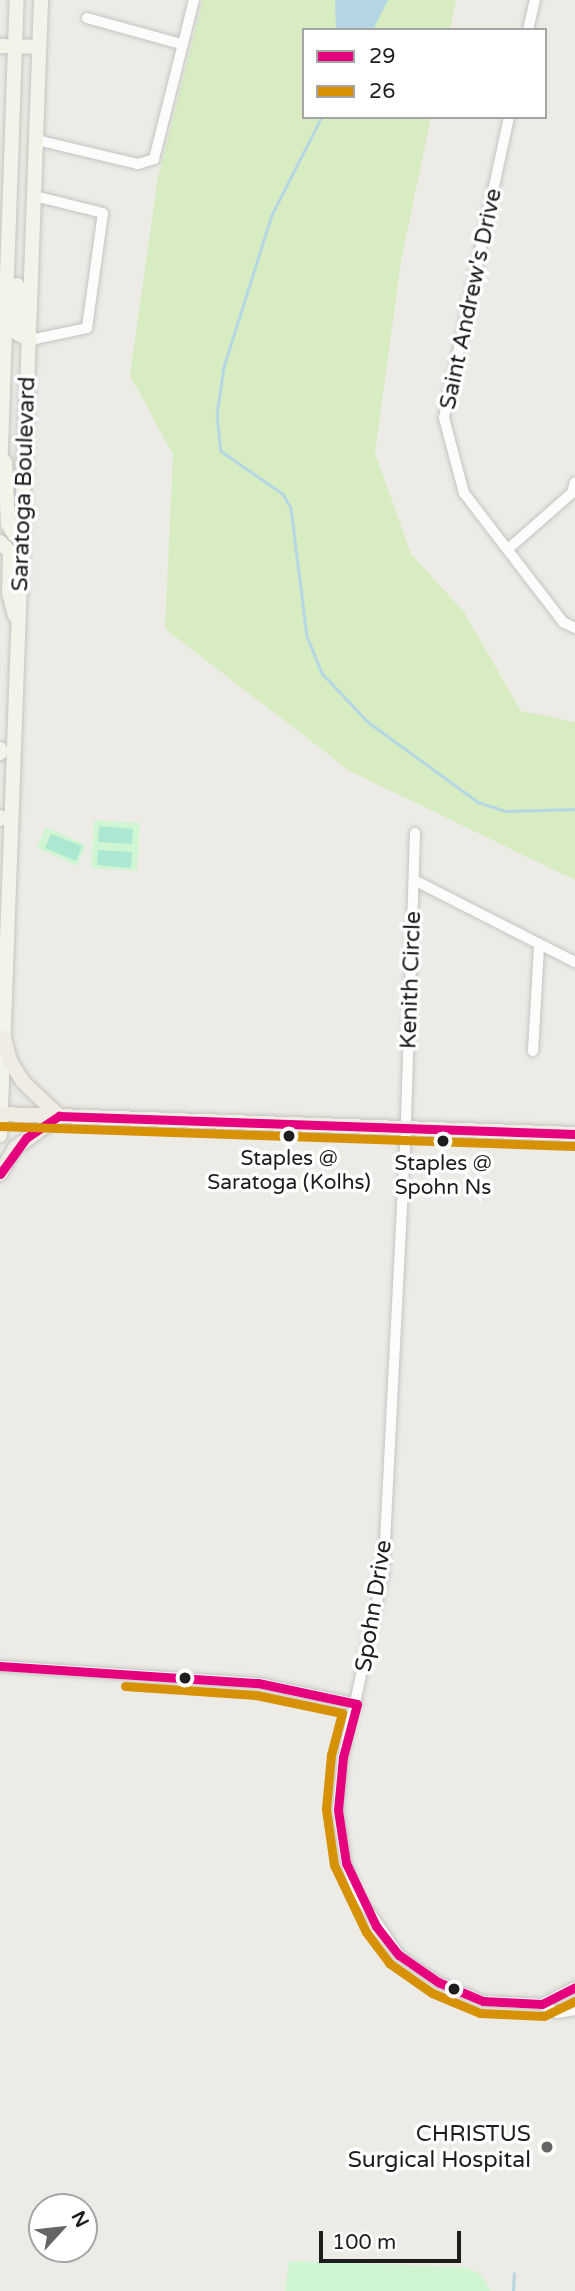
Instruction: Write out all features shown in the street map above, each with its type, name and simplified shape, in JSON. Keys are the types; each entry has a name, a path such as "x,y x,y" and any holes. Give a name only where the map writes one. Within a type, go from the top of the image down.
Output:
{"main road":[{"name":"Saratoga Boulevard","path":"0,475 17,0"},
{"name":"Saratoga Boulevard","path":"0,1135 41,0"},
{"path":"0,46 39,47"},
{"path":"9,242 17,282 16,325 21,337 30,340"},
{"path":"1,443 9,482 8,524 14,534 22,534"},
{"path":"0,542 10,552 9,593 19,626"},
{"path":"0,795 12,808"},
{"path":"0,886 8,917"},
{"path":"4,1038 10,1061 23,1082 60,1116"},
{"path":"0,1115 575,1134"},
{"path":"0,1174 18,1145 60,1116"}],"street":[{"path":"37,139 138,164 154,159 194,0"},
{"path":"528,28 535,0"},
{"path":"87,18 181,44"},
{"name":"Saint Andrew's Drive","path":"509,119 444,418 464,494 563,622 575,628"},
{"path":"30,340 87,328 103,213 35,196"},
{"path":"508,549 572,493 575,482"},
{"name":"Kenith Circle","path":"406,1127 415,833"},
{"path":"414,880 539,948 575,962"},
{"path":"533,1051 539,948"},
{"name":"Spohn Drive","path":"406,1127 383,1574 357,1704 343,1757 338,1810 346,1863 376,1926 399,1955 438,1982 483,2001 542,2004 557,2013 575,2010"},
{"path":"0,1666 258,1683 357,1704"},
{"path":"542,2004 575,1987"}],"green space":[{"path":"203,0 456,0 450,28 302,28 302,119 431,119 401,261 375,453 411,554 464,612 521,711 575,722 575,880 350,771 165,629 173,455 130,375 158,177"},
{"path":"94,820 140,823 137,871 91,868"},
{"path":"99,826 133,829 132,844 98,842"},
{"path":"46,827 86,845 77,866 37,848"},
{"path":"51,834 82,846 76,861 45,848"},
{"path":"98,850 132,852 131,868 97,865"},
{"path":"289,2261 466,2267 481,2275 491,2291 285,2291"}],"water":[{"path":"335,0 388,0 374,28 336,28"}],"waterway":[{"path":"321,119 272,215 224,367 217,415 221,451 283,494 291,508 307,636 322,673 367,721 478,802 506,811 575,809"},
{"path":"513,2291 514,2274"}],"transit line":[{"name":"29","path":"0,1174 26,1138 59,1116 575,1134"},
{"name":"26","path":"0,1126 575,1146"},
{"name":"29","path":"0,1666 258,1683 357,1704 343,1757 338,1810 346,1863 376,1926 399,1955 438,1982 483,2001 542,2004 575,1987"},
{"name":"26","path":"125,1686 256,1695 342,1713 331,1755 326,1809 334,1865 366,1932 389,1963 432,1993 480,2013 544,2016 575,2001"}],"place":[{"name":"Staples @ Saratoga (Kolhs)","path":"289,1136"},
{"name":"Staples @ Spohn Ns","path":"443,1141"},
{"name":"CHRISTUS Surgical Hospital","path":"547,2147"}]}
